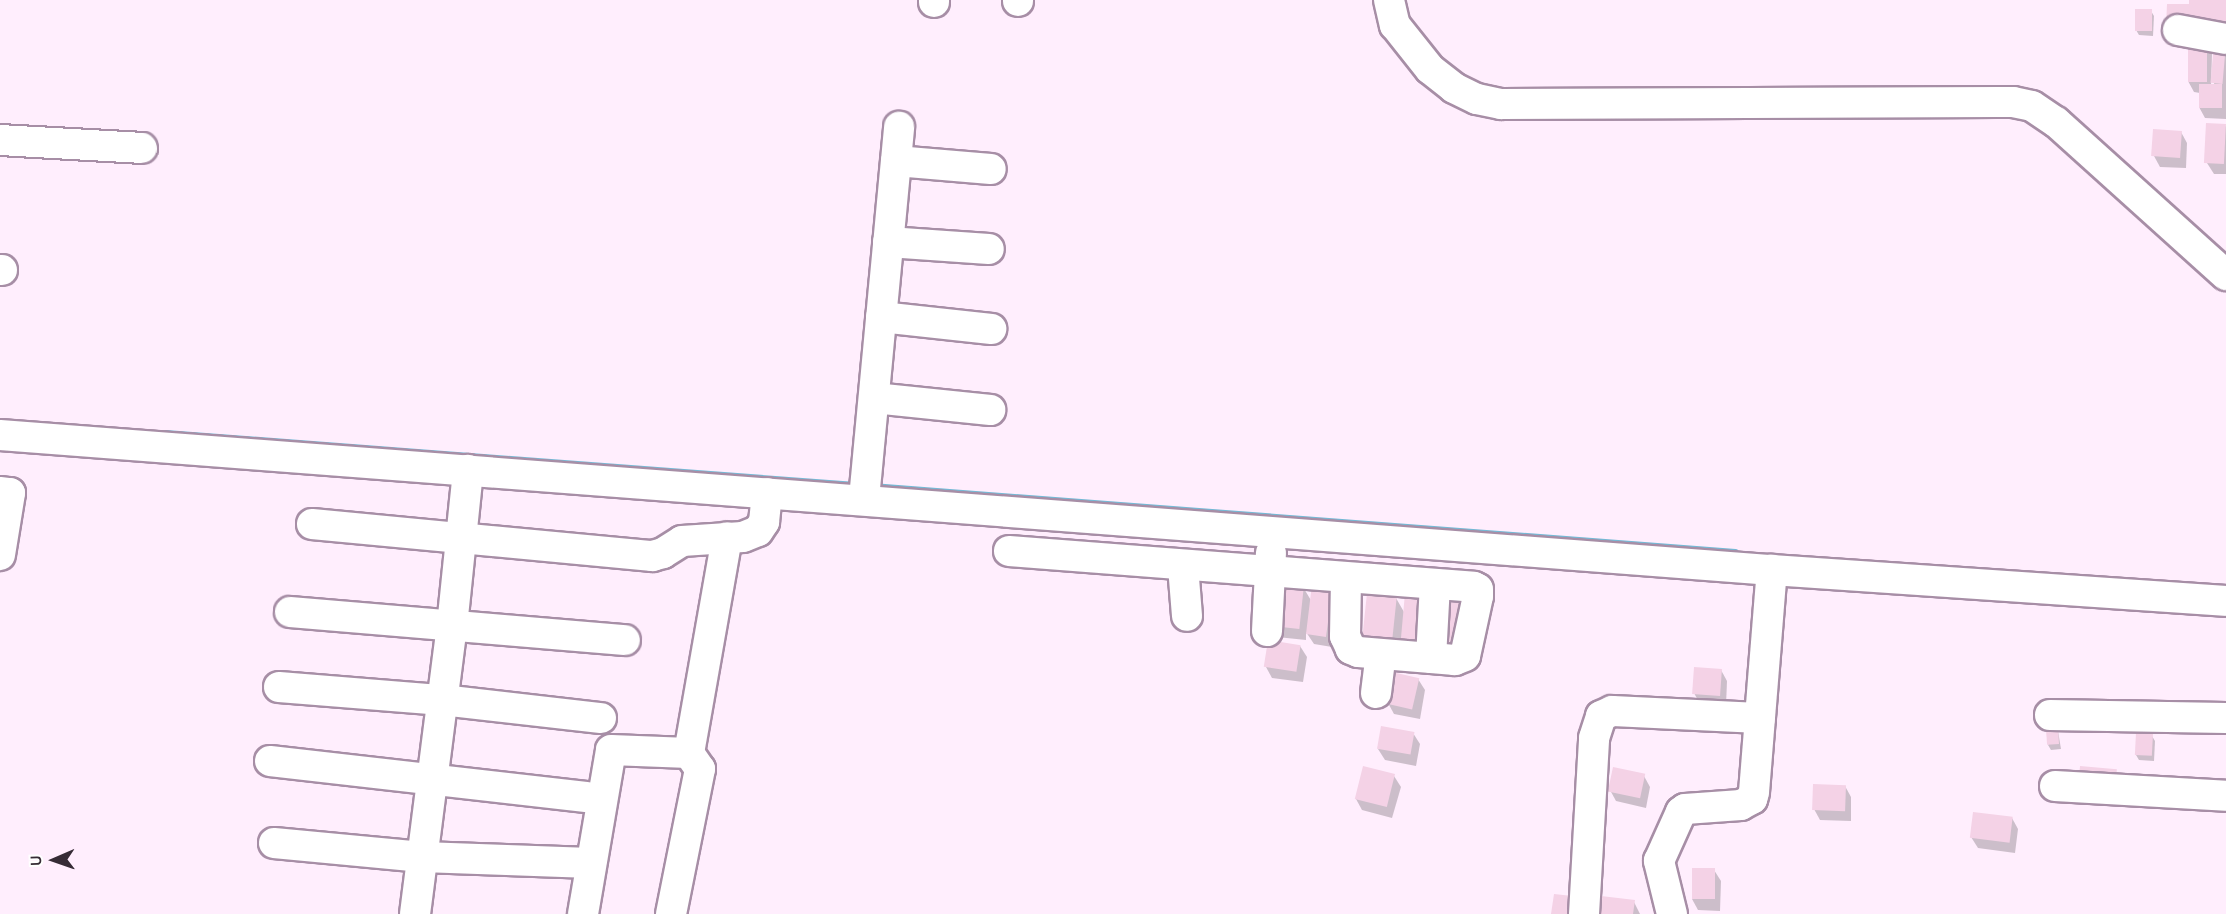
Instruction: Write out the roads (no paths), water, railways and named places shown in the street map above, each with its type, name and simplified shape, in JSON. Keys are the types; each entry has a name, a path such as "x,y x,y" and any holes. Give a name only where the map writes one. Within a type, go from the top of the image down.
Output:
{"street":[{"path":"1389,0 1395,26 1430,69 1454,88 1477,99 1501,104 2013,102 2032,106 2056,122 2226,275"},
{"path":"2178,30 2226,39"},
{"path":"865,491 899,127"},
{"path":"0,140 142,148"},
{"path":"896,162 991,169"},
{"path":"888,242 989,249"},
{"path":"881,317 991,329"},
{"path":"874,398 990,410"},
{"path":"0,435 767,493 865,491 1273,531 1772,570 2226,600"},
{"path":"415,914 452,626 468,470"},
{"path":"0,492 10,493 0,555"},
{"path":"312,524 652,556 663,553 682,541 743,537 759,531 764,522 767,493"},
{"path":"1267,631 1273,531"},
{"path":"671,914 700,769 689,753 727,537"},
{"path":"1009,551 1106,570 1183,566 1474,587 1478,593 1465,656 1455,660 1358,652 1347,643 1346,578"},
{"path":"1183,566 1187,616"},
{"path":"1672,914 1659,861 1681,812 1685,809 1741,805 1752,799 1772,570"},
{"path":"1431,658 1435,585"},
{"path":"290,612 625,640"},
{"path":"1377,693 1381,654"},
{"path":"279,687 442,700 601,718"},
{"path":"1584,914 1594,738 1601,716 1612,711 1760,718"},
{"path":"2050,716 2226,718"},
{"path":"583,914 611,750 689,753"},
{"path":"270,762 586,797"},
{"path":"2055,786 2226,796"},
{"path":"274,843 422,857 591,864"}],"waterway":[{"path":"166,433 856,485"},
{"path":"872,486 1735,552"}]}
